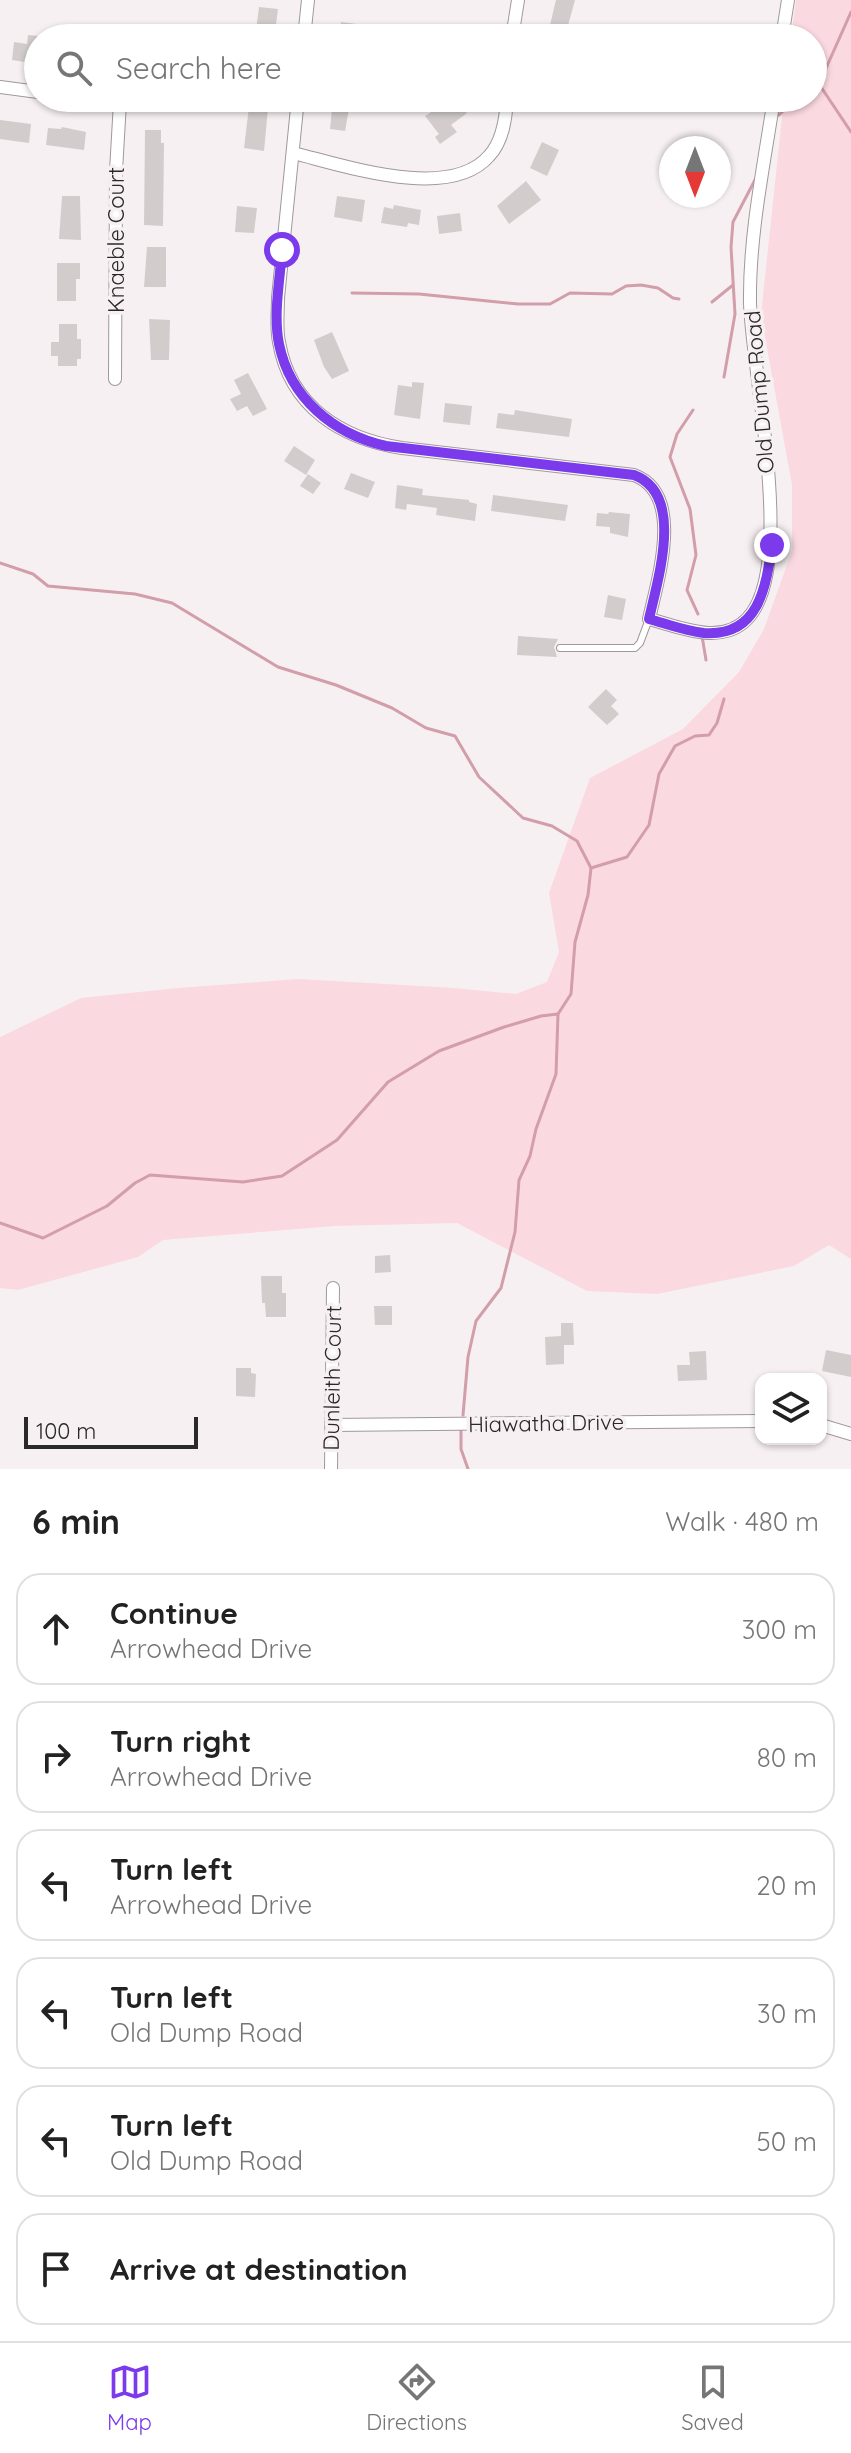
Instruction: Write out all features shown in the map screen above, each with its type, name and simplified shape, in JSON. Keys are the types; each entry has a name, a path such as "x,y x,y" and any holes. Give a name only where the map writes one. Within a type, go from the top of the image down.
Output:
{"street":[{"path":"305,24 308,0"},
{"path":"514,24 518,0"},
{"path":"784,24 788,0"},
{"path":"0,87 24,90"},
{"name":"Knaeble Court","path":"115,379 116,171 119,112"},
{"path":"297,112 278,298 279,341 289,374 305,400 326,419 354,437 370,442 634,475 646,480 656,490 664,516 659,570 649,619"},
{"path":"293,153 392,175 454,177 479,166 491,155 504,126 506,112"},
{"name":"Old Dump Road","path":"649,619 689,630 716,633 730,630 741,624 755,609 769,567 771,520 750,305 754,241 772,112"},
{"name":"Dunleith Court","path":"331,1469 333,1288"},
{"name":"Hiawatha Drive","path":"331,1425 755,1421"},
{"path":"827,1427 851,1434"}],"lane":[{"path":"560,648 631,650 640,643 649,619"}],"shaded area":[{"path":"796,0 851,0 851,1259 829,1245 794,1266 657,1294 587,1291 457,1223 335,1226 163,1240 138,1257 18,1290 0,1288 0,1037 81,998 178,988 299,979 516,994 547,982 559,952 549,893 590,778 683,729 739,672 764,629 792,551 792,485 761,315 783,112 827,112 827,24 793,24"}],"building":[{"path":"556,0 575,0 568,24 550,24"},
{"path":"259,7 278,9 276,24 257,24"},
{"path":"14,42 24,44 24,62 12,60"},
{"path":"248,112 268,112 264,151 244,148"},
{"path":"332,112 348,112 345,131 330,129"},
{"path":"431,112 467,113 451,125 457,132 440,144 435,137 439,134 425,116"},
{"path":"0,120 31,124 29,143 0,139"},
{"path":"62,127 86,132 84,150 46,145 48,128"},
{"path":"145,130 161,130 161,143 164,143 163,226 144,225"},
{"path":"542,142 559,150 547,176 530,168"},
{"path":"526,181 541,200 509,224 497,206"},
{"path":"62,196 80,196 81,240 59,239"},
{"path":"337,196 365,200 362,222 334,217"},
{"path":"394,205 421,210 419,225 408,223 407,227 381,223 384,207 393,209"},
{"path":"237,206 257,208 254,233 235,232"},
{"path":"460,213 462,231 439,234 437,216"},
{"path":"147,247 166,247 166,287 144,287"},
{"path":"57,263 80,263 76,301 57,301"},
{"path":"149,319 170,320 169,360 151,360"},
{"path":"59,324 77,324 81,359 77,359 77,366 58,366 58,356 51,356 51,342 59,342"},
{"path":"332,332 349,371 332,379 314,340"},
{"path":"248,373 267,409 253,416 247,406 237,411 230,399 241,394 234,380"},
{"path":"412,382 424,383 420,419 394,415 398,385 412,387"},
{"path":"445,403 472,406 470,425 443,422"},
{"path":"515,410 572,419 569,437 496,428 498,413 514,415"},
{"path":"294,446 315,460 306,475 284,461"},
{"path":"351,473 375,482 368,498 344,489"},
{"path":"308,474 321,483 313,494 300,486"},
{"path":"397,485 423,489 422,495 469,500 477,504 475,521 436,515 437,508 407,504 406,510 395,508"},
{"path":"493,495 568,505 565,521 491,511"},
{"path":"597,513 630,514 628,537 610,533 610,527 596,526"},
{"path":"608,595 626,599 622,620 604,617"},
{"path":"518,636 558,639 554,647 557,657 517,655"},
{"path":"606,689 617,700 611,706 619,714 607,725 588,707"},
{"path":"390,1255 391,1272 375,1273 375,1256"},
{"path":"261,1276 282,1276 286,1317 266,1317"},
{"path":"374,1306 392,1306 392,1325 375,1325"},
{"path":"561,1323 573,1323 574,1345 564,1345 564,1364 546,1365 545,1337 561,1336"},
{"path":"826,1350 851,1355 851,1377 822,1371"},
{"path":"706,1351 707,1380 678,1381 677,1365 690,1365 689,1352"},
{"path":"236,1368 251,1368 251,1373 256,1374 255,1397 236,1396"}],"waterway":[{"path":"827,66 851,12"},
{"path":"827,96 851,132"},
{"path":"779,115 782,112"},
{"path":"724,377 735,314 731,247 733,222 757,176"},
{"path":"352,293 419,294 518,304 550,304 570,293 612,294 626,286 641,285 658,288 679,299"},
{"path":"712,302 733,285"},
{"path":"693,410 677,434 670,457 690,509 696,555 687,590 698,614"},
{"path":"0,563 33,574 48,586 135,594 172,603 278,667 336,685 392,708 426,728 455,736 479,777 523,818 552,826 577,841 591,868 588,895 575,942 571,994 558,1014 556,1074 536,1129 530,1156 519,1180 515,1232 501,1288 476,1321 468,1357 463,1415"},
{"path":"702,636 706,660"},
{"path":"591,868 627,857 649,825 659,774 675,746 695,736 709,735 717,723 724,699"},
{"path":"0,1223 43,1238 107,1206 150,1175 243,1182 282,1176 337,1140 388,1082 439,1051 504,1027 558,1014"},
{"path":"461,1427 461,1449 468,1469"}],"route":[{"path":"282,250 278,326 283,359 305,400 338,427 354,437 386,446 634,475 646,480 656,490 662,502 664,526 649,619 703,633 730,630 741,624 755,609 765,589 772,545"}]}
